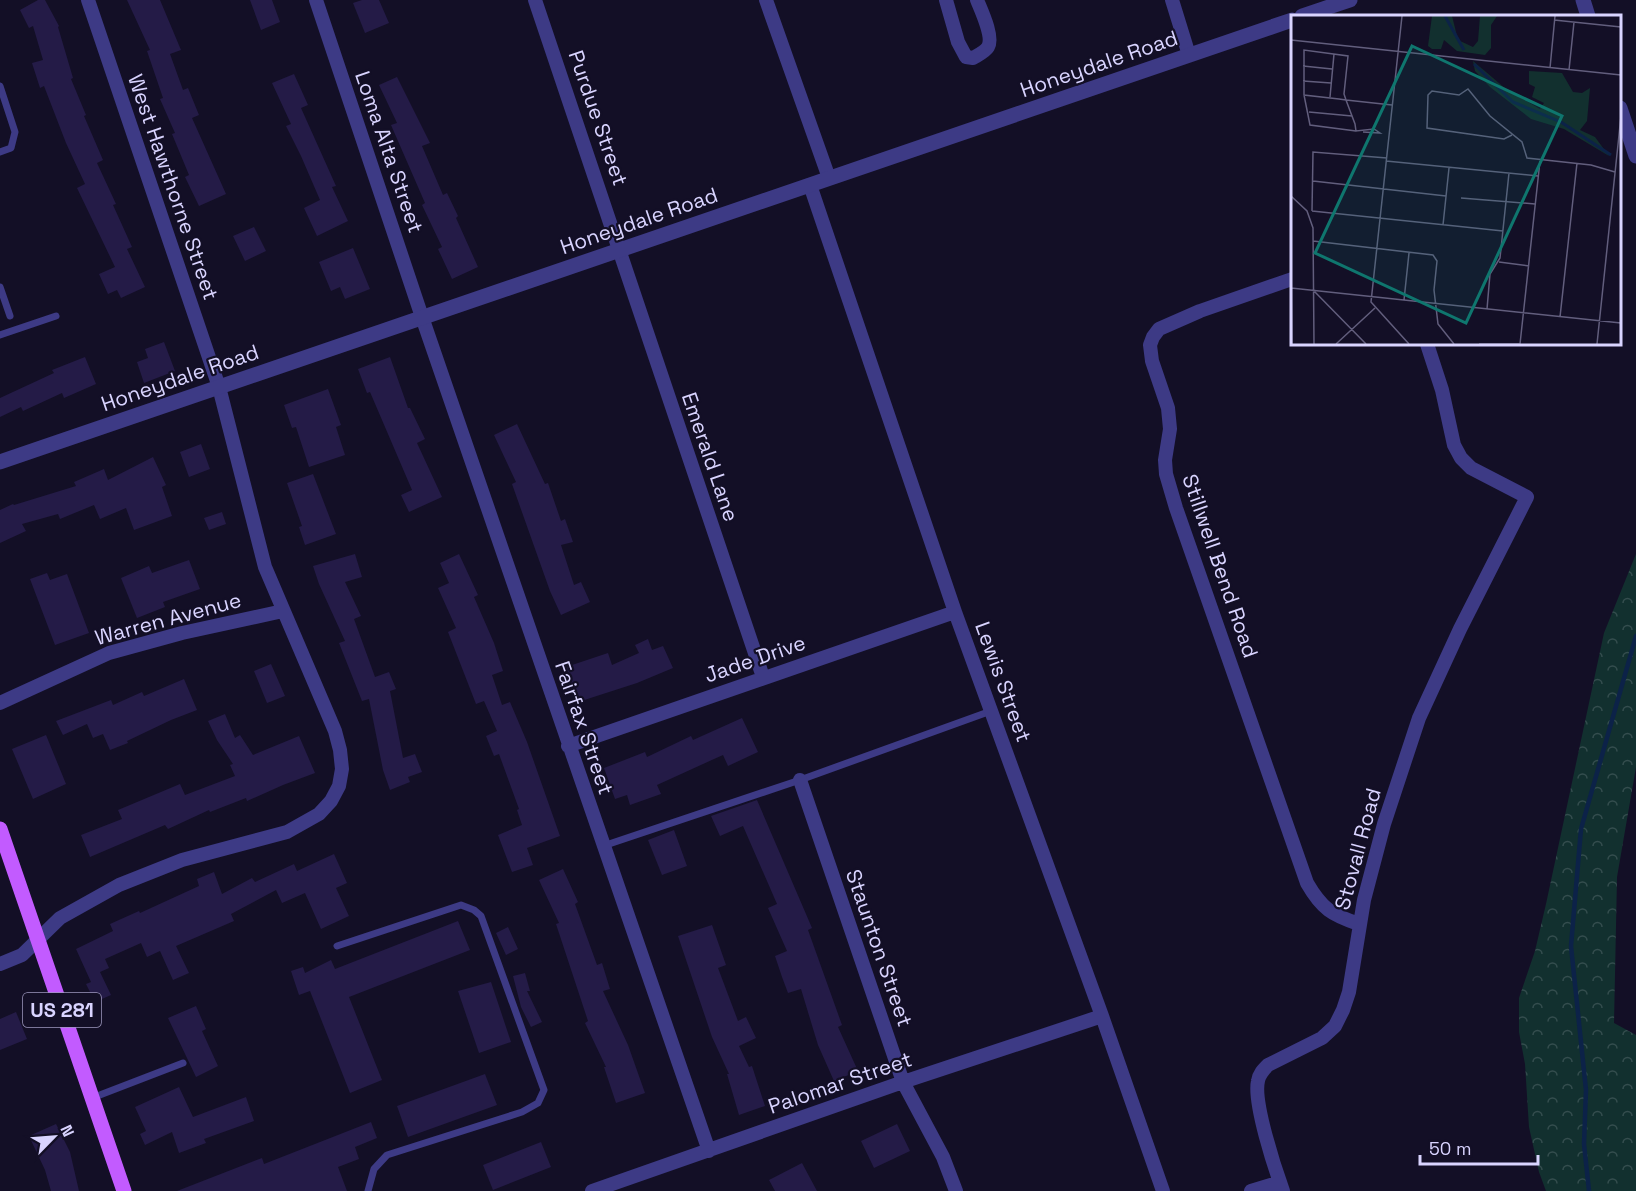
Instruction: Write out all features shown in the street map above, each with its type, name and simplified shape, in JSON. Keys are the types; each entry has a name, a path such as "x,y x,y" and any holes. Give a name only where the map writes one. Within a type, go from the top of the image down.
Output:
{"main road":[{"name":"US 281","path":"0,829 124,1191"}],"street":[{"name":"West Hawthorne Street","path":"0,964 22,955 60,918 129,880 182,860 287,832 319,814 331,801 339,786 342,769 335,731 265,567 219,387 88,0"},
{"name":"Loma Alta Street","path":"315,0 422,317"},
{"name":"Purdue Street","path":"535,0 619,244 618,250"},
{"path":"766,0 829,178"},
{"path":"946,0 958,42 966,57 973,58 987,50 990,44 990,35 977,0"},
{"path":"1172,0 1189,55"},
{"path":"1305,15 1350,0"},
{"path":"1583,0 1588,15"},
{"name":"Honeydale Road","path":"0,462 1291,21"},
{"path":"1624,115 1636,156"},
{"name":"Lewis Street","path":"810,185 955,612 1102,1016 1162,1191"},
{"name":"Emerald Lane","path":"618,250 763,677"},
{"name":"Stillwell Bend Road","path":"1291,280 1200,311 1159,328 1150,345 1152,361 1168,408 1170,429 1165,460 1166,474 1307,883 1315,898 1325,909 1336,916 1359,924"},
{"name":"Fairfax Street","path":"422,317 568,747 709,1151"},
{"name":"Stovall Road","path":"1281,1187 1258,1105 1258,1080 1261,1071 1268,1065 1322,1038 1335,1026 1343,1010 1349,992 1359,924 1384,824 1419,718 1460,629 1527,497 1471,468 1461,458 1454,445 1442,390 1427,345"},
{"name":"Warren Avenue","path":"0,703 109,653 182,633 283,611"},
{"name":"Jade Drive","path":"568,747 763,677 955,612"},
{"name":"Staunton Street","path":"800,780 903,1082 943,1157 956,1191"},
{"name":"Palomar Street","path":"592,1191 903,1082 1102,1016"},
{"path":"1251,1191 1281,1187"}],"lane":[{"path":"0,86 15,132 11,148 0,152"},
{"path":"0,287 10,316"},
{"path":"0,335 56,316"},
{"path":"603,846 800,780 992,711"},
{"path":"337,946 461,905 474,910 481,916 544,1090 538,1102 522,1112 387,1155 374,1169 368,1191"},
{"path":"92,1098 183,1063"}],"green space":[{"path":"1636,554 1636,767 1617,877 1614,1023 1636,1035 1636,1191 1546,1191 1539,1172 1529,1127 1525,1064 1519,1032 1519,998 1535,951 1546,904 1604,633"}],"building":[{"path":"38,0 45,0 59,26 73,78 71,79 103,160 97,163 132,247 127,249 145,287 121,298 117,290 108,294 99,274 115,267 77,188 85,184 44,86 40,88 32,63 43,60 33,26 29,28 20,10"},
{"path":"127,0 160,0 181,50 170,54 183,90 188,88 199,115 192,118 226,194 199,206 185,177 189,175 172,134 175,133 160,99 163,98 147,51 150,50"},
{"path":"250,0 272,0 280,22 261,30"},
{"path":"362,0 379,0 389,23 365,33 353,3"},
{"path":"294,74 308,105 301,108 336,186 332,187 348,221 317,236 304,208 320,200 286,126 291,124 272,83"},
{"path":"397,77 430,143 422,146 443,195 447,193 458,216 456,218 478,267 452,279 438,249 442,247 422,205 425,203 391,125 397,123 379,85"},
{"path":"254,227 266,251 245,261 233,236"},
{"path":"353,248 370,289 345,299 340,287 331,291 319,262"},
{"path":"164,342 175,371 144,383 137,362 148,358 145,349"},
{"path":"85,357 96,384 64,398 62,393 23,411 21,407 0,417 0,398 54,373 52,370"},
{"path":"390,357 408,408 425,439 417,443 442,497 409,512 401,495 412,490 358,369"},
{"path":"328,389 341,425 336,427 345,455 309,467 296,427 292,428 284,405"},
{"path":"517,424 545,484 548,483 561,521 565,519 573,542 561,545 574,585 581,582 590,602 561,615 550,591 512,484 516,482 494,435"},
{"path":"201,444 210,469 189,477 180,452"},
{"path":"153,457 166,485 162,487 172,516 134,530 126,508 100,519 94,505 60,519 58,514 22,524 26,531 0,543 0,510 13,504 76,486 74,482 104,469 108,480"},
{"path":"313,474 336,534 305,545 299,527 302,526 287,483"},
{"path":"222,512 226,524 209,530 204,518"},
{"path":"355,554 362,577 345,582 361,616 354,619 375,677 389,672 396,689 390,691 403,758 415,754 422,772 408,777 410,782 390,790 383,770 369,699 362,701 339,643 345,641 313,566"},
{"path":"459,554 478,595 474,597 494,643 503,671 492,675 502,705 510,702 527,742 560,836 527,848 533,865 512,872 498,835 522,825 517,810 519,809 499,754 494,756 486,736 497,731 484,701 476,704 448,632 456,628 438,588 449,583 440,563"},
{"path":"189,560 200,589 163,602 165,607 137,618 121,578 149,566 152,573"},
{"path":"47,573 50,580 67,574 89,633 55,645 30,579"},
{"path":"648,639 652,650 663,646 673,668 637,683 575,703 563,668 608,653 612,665 639,653 635,645"},
{"path":"271,664 285,696 267,703 254,671"},
{"path":"184,679 197,710 110,750 103,734 93,738 87,724 63,735 56,721 111,700 113,705 142,692 144,696"},
{"path":"225,714 235,738 240,735 253,755 299,736 315,773 247,801 246,798 210,812 209,810 168,829 165,825 90,857 81,835 122,819 118,810 180,784 185,795 235,776 230,765 233,764 208,721"},
{"path":"742,718 758,752 728,766 723,755 657,785 661,794 630,805 627,795 615,799 604,768 645,752 647,757 691,736 693,740"},
{"path":"46,735 66,784 33,799 12,749"},
{"path":"757,800 812,928 808,930 842,1025 838,1027 858,1071 834,1081 818,1045 801,989 788,993 782,977 775,956 787,951 768,908 777,904 743,826 720,836 711,816"},
{"path":"674,830 687,866 662,875 648,840"},
{"path":"334,854 347,883 336,888 349,916 321,929 305,893 282,903 276,890 231,914 234,921 176,946 189,973 173,980 160,951 147,957 141,943 105,959 109,968 100,972 111,995 95,1002 86,984 91,982 76,949 113,931 110,924 199,886 197,879 214,872 222,894 252,878 255,882 294,864 297,871"},
{"path":"563,869 578,902 575,904 597,965 602,963 610,989 603,991 628,1045 645,1093 616,1103 604,1067 606,1067 585,1023 588,1021 556,924 559,923 539,880"},
{"path":"458,921 470,950 349,997 382,1080 350,1093 310,991 299,995 291,971 303,967 305,973 331,960 335,969"},
{"path":"712,925 726,965 718,968 738,1021 746,1017 756,1038 739,1046 749,1067 752,1066 765,1106 739,1115 727,1074 729,1074 712,1037 678,936"},
{"path":"508,927 518,949 506,955 496,933"},
{"path":"525,973 530,991 527,991 542,1022 531,1027 521,1007 513,976"},
{"path":"491,982 511,1042 479,1053 458,991"},
{"path":"196,1006 206,1029 202,1031 218,1066 196,1077 168,1018"},
{"path":"16,1012 27,1039 0,1050 0,1019"},
{"path":"485,1074 497,1105 408,1137 397,1106"},
{"path":"179,1087 193,1117 246,1097 254,1121 204,1139 206,1143 179,1153 172,1132 145,1145 140,1134 146,1131 135,1107"},
{"path":"371,1122 377,1138 355,1147 359,1159 338,1167 347,1191 177,1191 262,1158 264,1164"},
{"path":"56,1124 70,1152 79,1191 51,1191 45,1170 29,1136"},
{"path":"897,1124 910,1151 874,1168 861,1141"},
{"path":"541,1142 551,1167 493,1190 483,1165"},
{"path":"802,1163 817,1191 775,1191 769,1180"}],"waterway":[{"path":"1589,1191 1584,1144 1586,1090 1571,946 1581,829 1636,636"}]}
